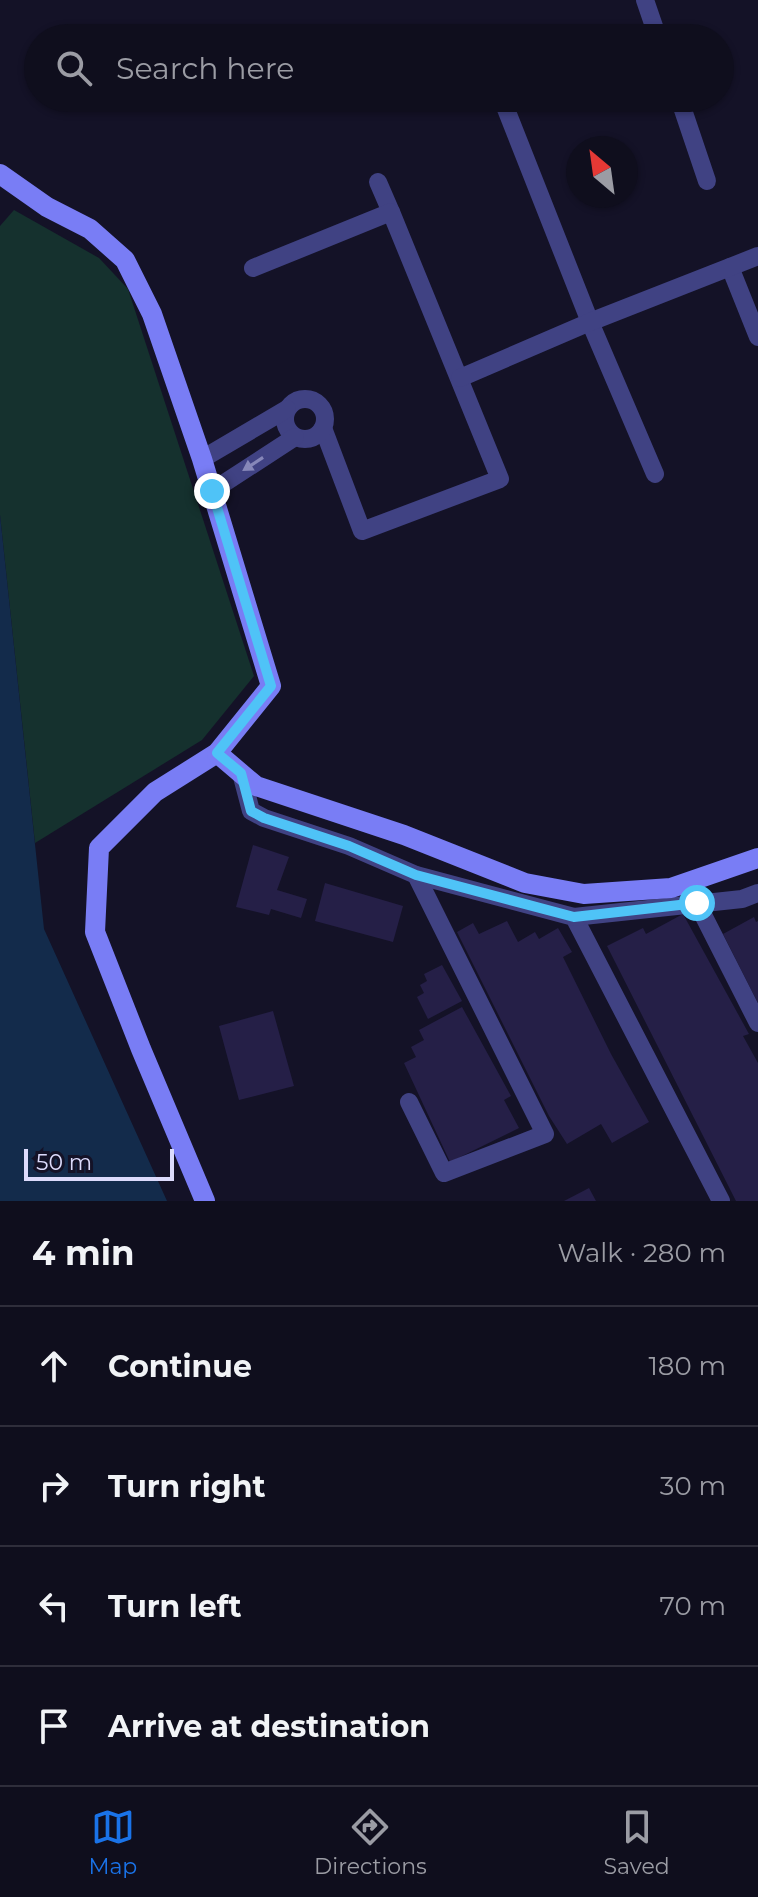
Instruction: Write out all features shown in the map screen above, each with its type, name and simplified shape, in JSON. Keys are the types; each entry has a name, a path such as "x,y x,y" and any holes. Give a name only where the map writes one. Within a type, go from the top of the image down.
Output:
{"main road":[{"path":"0,174 47,207 90,229 125,260 152,314 202,459 271,686 217,753 155,792 99,848 95,932 205,1201"},
{"path":"217,753 256,786 404,835 525,883 584,894 671,888 758,858"}],"street":[{"path":"645,0 653,24"},
{"path":"507,112 590,322 655,474"},
{"path":"684,112 707,181"},
{"path":"202,459 304,398 317,402 325,414 323,428 362,531 500,479 378,182"},
{"path":"253,268 391,212"},
{"path":"460,378 590,322 758,256"},
{"path":"730,267 758,337"},
{"path":"287,409 286,428 295,437 313,438 323,428"},
{"path":"212,491 295,437"},
{"path":"241,773 251,811 264,818 349,846 416,875 574,917 742,899 758,893"},
{"path":"409,1102 444,1173 545,1134 416,875"},
{"path":"697,903 758,1023"},
{"path":"574,917 721,1201"}],"green space":[{"path":"14,210 99,258 128,289 254,676 202,740 35,843 0,515 0,226"}],"water":[{"path":"0,515 44,929 167,1201 0,1201"}],"building":[{"path":"253,845 289,857 277,890 307,899 301,918 271,909 269,915 236,907"},
{"path":"325,883 403,906 393,942 315,921"},
{"path":"683,914 749,1034 743,1036 758,1063 758,1201 736,1201 607,946 643,928 646,934"},
{"path":"754,917 758,921 758,1003 723,934"},
{"path":"507,921 518,942 535,932 539,939 558,928 572,952 563,957 649,1122 612,1143 601,1124 567,1144 549,1116 457,932 473,923 479,934"},
{"path":"442,965 462,1001 428,1019 417,997 424,993 420,985 427,981 424,974"},
{"path":"462,1007 511,1096 504,1100 519,1128 450,1162 404,1063 416,1057 411,1047 424,1040 419,1030"},
{"path":"273,1011 294,1086 239,1100 219,1026"},
{"path":"589,1188 596,1201 564,1201"}],"route":[{"path":"212,491 271,686 217,753 241,773 251,811 349,846 416,875 574,917 697,903"}]}
